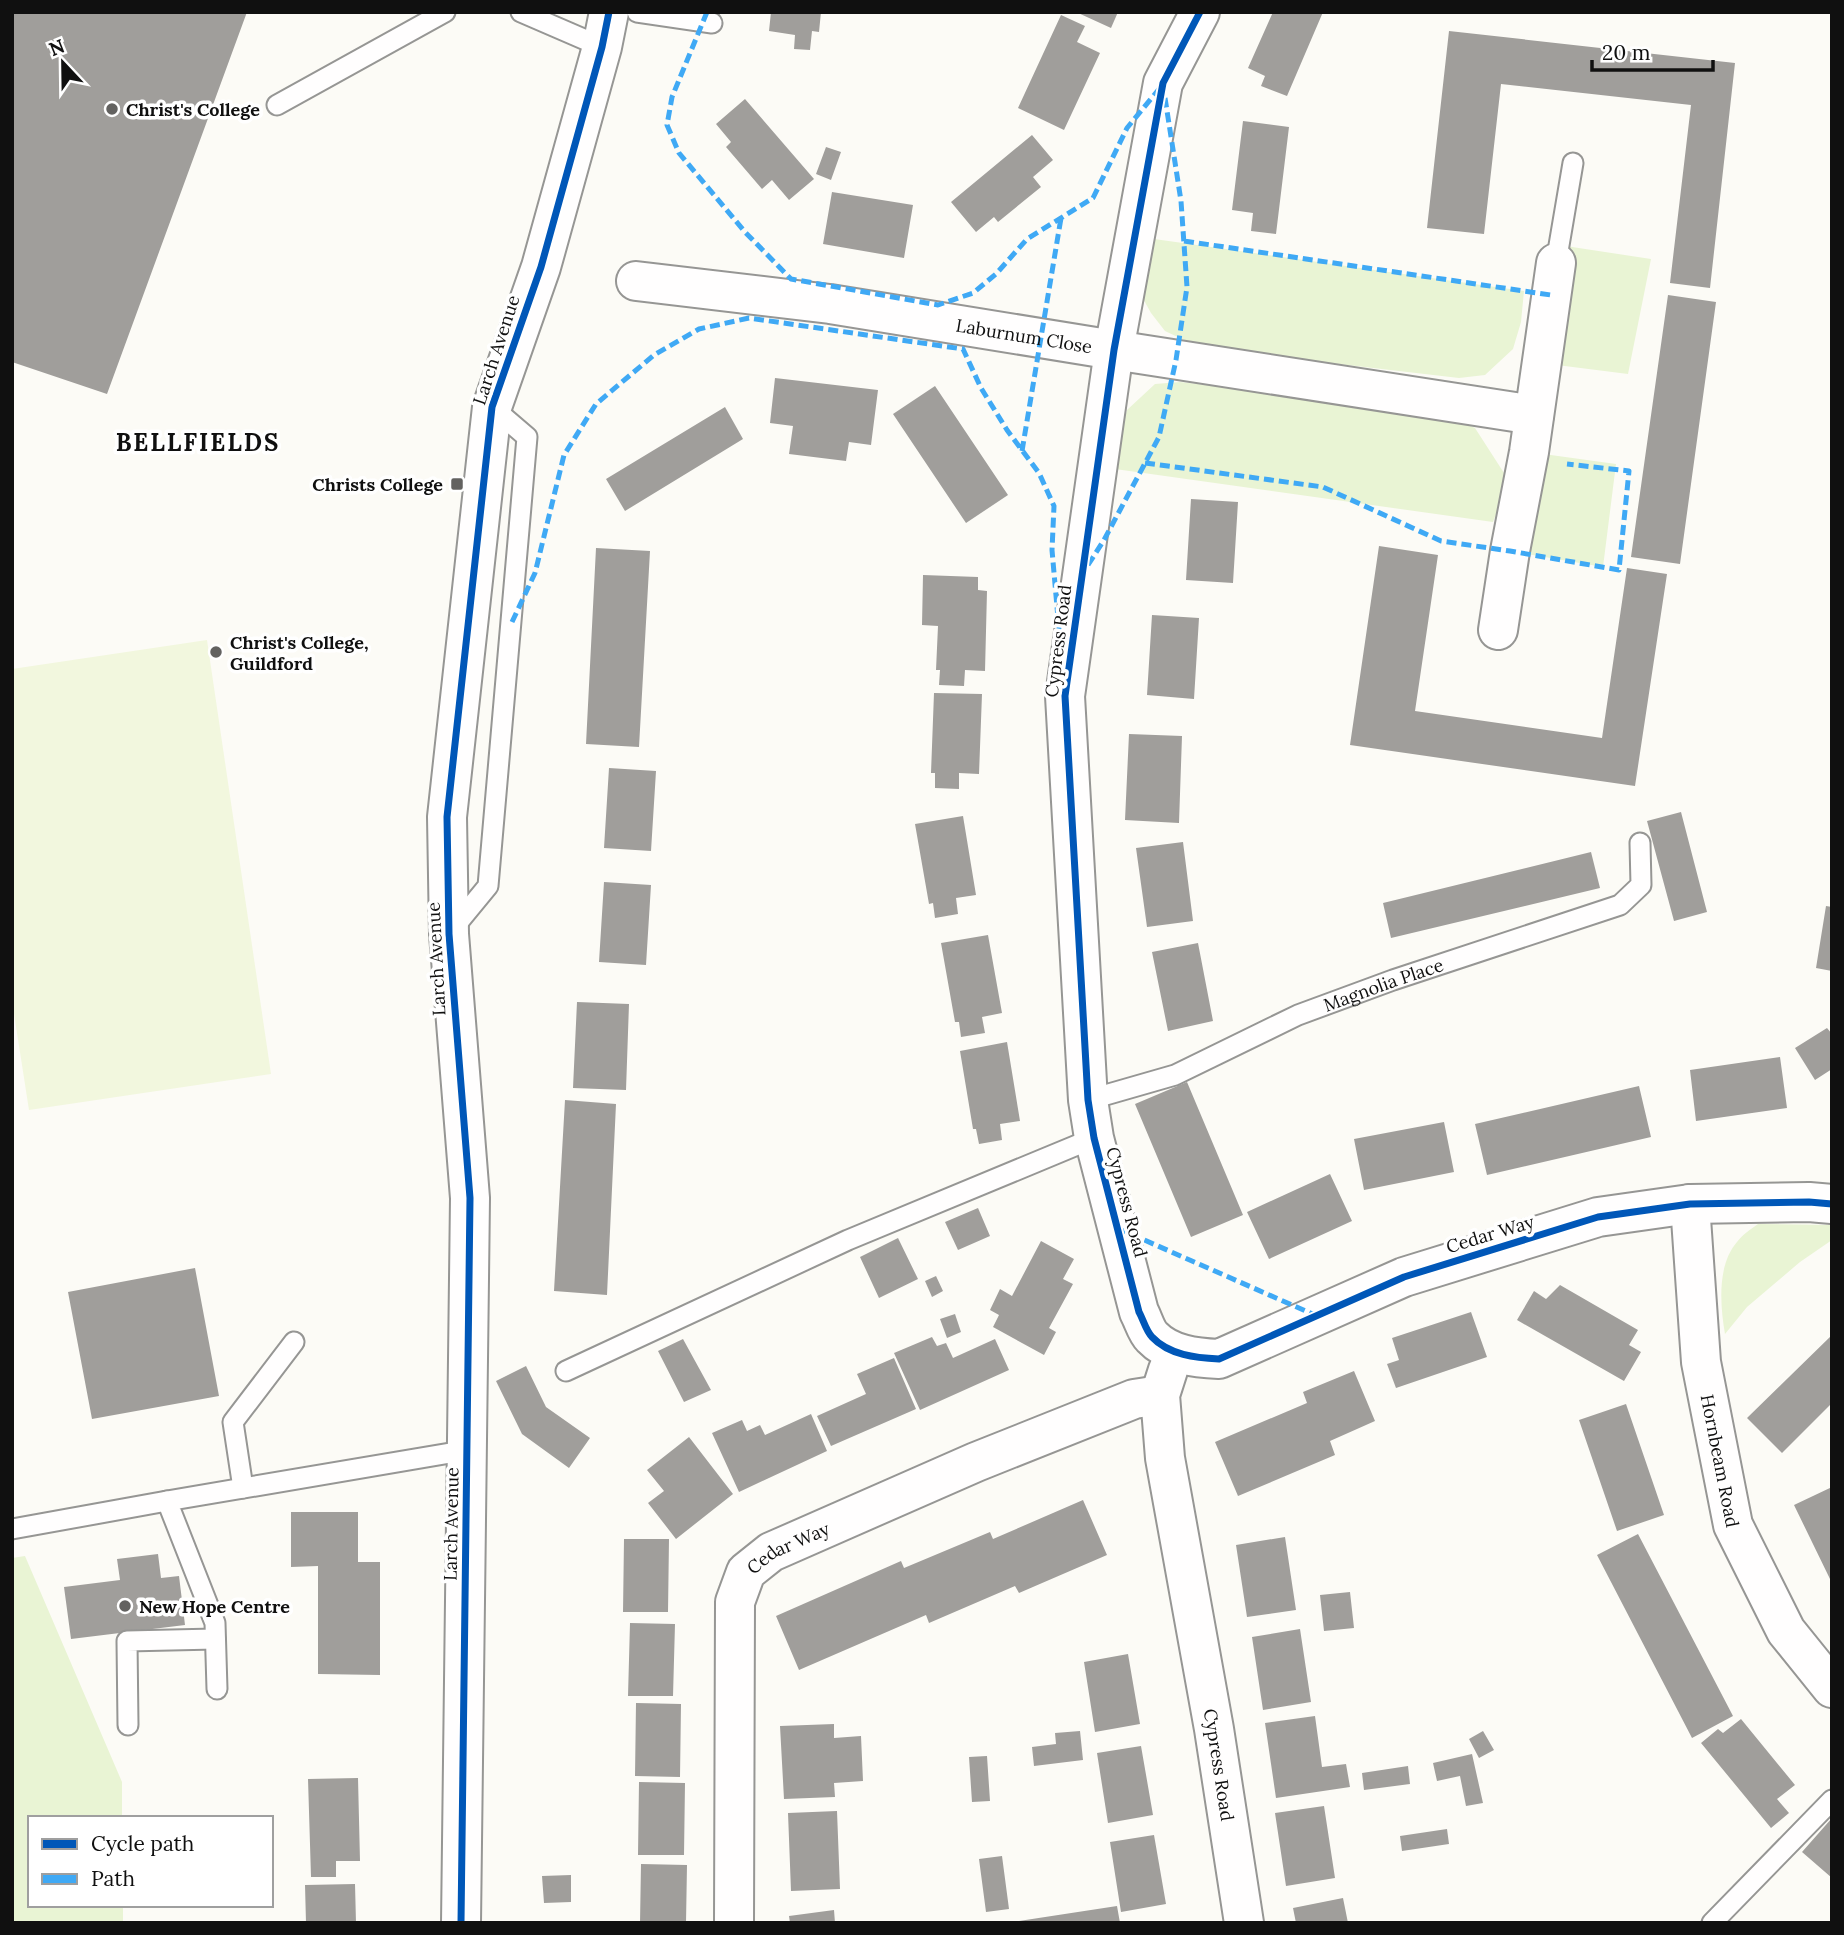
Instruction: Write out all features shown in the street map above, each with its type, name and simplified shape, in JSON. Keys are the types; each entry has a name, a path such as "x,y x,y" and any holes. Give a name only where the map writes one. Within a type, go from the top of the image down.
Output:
{"street":[{"name":"Cypress Road","path":"1200,12 1163,83 1114,350 1065,696 1088,1100 1094,1138 1139,1312 1151,1336 1173,1351 1160,1395 1165,1458 1214,1728 1244,1923"},
{"name":"Larch Avenue","path":"461,1923 470,1198 449,934 447,817 492,407 541,267 606,30"},
{"path":"1498,630 1556,263"},
{"name":"Laburnum Close","path":"636,281 830,304 1534,415"},
{"name":"Cedar Way","path":"1173,1351 1197,1359 1219,1359 1404,1277 1598,1217 1689,1205 1809,1202 1832,1204"},
{"name":"Hornbeam Road","path":"1689,1205 1701,1362 1733,1525 1786,1631 1832,1688"},
{"name":"Cedar Way","path":"734,1923 735,1602 747,1572 771,1552 976,1462 1134,1399 1160,1395"}],"lane":[{"path":"277,105 445,12"},
{"path":"521,12 606,30"},
{"path":"637,12 712,23"},
{"path":"1556,263 1573,163"},
{"name":"Magnolia Place","path":"1088,1100 1175,1074 1298,1015 1620,905 1641,885 1640,843"},
{"path":"566,1371 848,1240 1094,1138"},
{"path":"243,1488 233,1422 294,1342"},
{"path":"12,1529 468,1450"},
{"path":"167,1501 215,1623 218,1689"},
{"path":"128,1725 127,1641 215,1639"},
{"path":"1712,1923 1832,1800"}],"green space":[{"path":"1147,238 1524,291 1521,322 1513,349 1485,375 1459,378 1201,348 1165,331 1136,286"},
{"path":"1559,245 1651,259 1628,374 1541,363"},
{"path":"1180,382 1439,411 1475,428 1504,473 1501,501 1493,522 1115,469 1119,438 1127,410 1155,384"},
{"path":"1529,452 1616,464 1603,567 1510,551"},
{"path":"207,640 271,1074 29,1110 12,1001 12,669"},
{"path":"1758,1224 1832,1225 1832,1240 1800,1262 1747,1307 1725,1334 1721,1298 1726,1262 1739,1239"},
{"path":"25,1556 122,1782 122,1816 28,1816 28,1907 123,1907 123,1923 12,1923 12,1558"}],"building":[{"name":"Christ's College","path":"12,12 247,12 107,394 12,362"},
{"path":"771,12 821,12 819,32 812,31 810,50 794,49 795,35 769,31"},
{"path":"1076,12 1118,12 1111,28"},
{"path":"1273,12 1323,12 1287,96 1261,86 1265,76 1248,68"},
{"path":"1061,15 1085,26 1077,42 1100,53 1064,130 1018,108"},
{"path":"1449,31 1735,63 1710,288 1670,283 1691,105 1501,84 1484,234 1427,228"},
{"path":"745,99 814,179 789,200 772,180 762,189 726,147 731,142 716,124"},
{"path":"1243,121 1289,127 1276,234 1251,231 1253,213 1232,210"},
{"path":"1032,135 1053,160 1033,177 1041,187 998,222 994,217 976,232 951,202"},
{"path":"826,147 841,152 831,180 816,174"},
{"path":"832,192 913,205 904,258 823,244"},
{"path":"1668,295 1716,302 1680,564 1631,557"},
{"path":"775,378 878,390 871,445 849,442 846,461 789,454 793,426 770,423"},
{"path":"935,386 1008,495 966,523 893,414"},
{"path":"725,407 743,439 625,511 606,479"},
{"path":"1191,499 1238,502 1233,583 1186,580"},
{"path":"1379,546 1438,555 1415,711 1602,738 1627,568 1667,574 1635,786 1350,745"},
{"path":"596,548 650,551 639,747 586,744"},
{"path":"923,575 978,577 978,590 987,591 985,671 965,670 964,686 939,685 940,670 936,670 938,626 922,625"},
{"path":"1152,615 1199,618 1194,699 1147,695"},
{"path":"934,693 982,694 979,774 959,773 959,789 935,788 935,773 931,773"},
{"path":"1129,734 1182,736 1179,823 1125,820"},
{"path":"609,768 656,771 651,851 604,848"},
{"path":"1681,812 1707,912 1674,921 1647,821"},
{"path":"963,816 976,895 956,898 958,914 935,918 933,903 929,904 915,824"},
{"path":"1183,842 1193,921 1147,927 1136,848"},
{"path":"1591,852 1600,888 1391,938 1383,903"},
{"path":"604,882 651,885 646,965 599,962"},
{"path":"1826,906 1832,907 1832,971 1816,968"},
{"path":"988,935 1002,1013 982,1017 985,1033 961,1037 959,1022 955,1022 941,943"},
{"path":"1198,943 1213,1021 1168,1031 1152,952"},
{"path":"577,1002 629,1004 626,1090 573,1088"},
{"path":"1827,1028 1832,1034 1832,1069 1815,1080 1795,1048"},
{"path":"1007,1042 1020,1121 1000,1124 1002,1140 979,1144 976,1129 973,1129 960,1051"},
{"path":"1780,1057 1787,1108 1696,1121 1690,1070"},
{"path":"1187,1082 1243,1215 1191,1237 1135,1104"},
{"path":"1639,1086 1651,1137 1487,1175 1475,1124"},
{"path":"565,1100 616,1104 607,1295 554,1291"},
{"path":"1444,1122 1454,1172 1364,1190 1354,1139"},
{"path":"1330,1174 1352,1221 1269,1259 1247,1212"},
{"path":"978,1208 990,1236 958,1250 945,1222"},
{"path":"898,1238 918,1279 879,1298 860,1257"},
{"path":"1041,1241 1074,1259 1063,1279 1073,1284 1049,1328 1056,1332 1044,1355 993,1327 999,1315 990,1310 1000,1289 1012,1296"},
{"path":"195,1268 219,1396 92,1419 68,1292"},
{"path":"936,1276 943,1291 932,1297 925,1281"},
{"path":"1560,1285 1638,1330 1629,1345 1641,1352 1624,1381 1517,1320 1534,1291 1546,1299"},
{"path":"1471,1312 1487,1357 1396,1388 1387,1364 1399,1360 1392,1338"},
{"path":"955,1314 961,1332 947,1338 940,1319"},
{"path":"1832,1335 1832,1403 1782,1453 1747,1418"},
{"path":"932,1337 937,1346 946,1343 953,1358 995,1339 1009,1370 920,1410 894,1353"},
{"path":"683,1339 711,1390 684,1402 658,1351"},
{"path":"894,1358 916,1409 831,1446 817,1416 866,1394 857,1374"},
{"path":"526,1366 546,1407 590,1438 569,1468 522,1434 496,1381"},
{"path":"1354,1371 1375,1421 1330,1441 1335,1455 1238,1496 1215,1442 1307,1403 1303,1392"},
{"path":"1626,1404 1664,1515 1617,1531 1579,1420"},
{"path":"811,1414 827,1451 739,1492 712,1433 742,1420 747,1431 760,1425 765,1435"},
{"path":"689,1437 733,1494 676,1539 648,1503 664,1491 647,1470"},
{"path":"1832,1487 1832,1578 1830,1579 1794,1505"},
{"path":"1083,1500 1107,1555 1019,1593 1015,1586 929,1623 926,1615 799,1670 776,1616 901,1561 904,1568 990,1532 993,1539"},
{"path":"291,1512 358,1512 358,1562 380,1562 380,1675 318,1674 318,1566 291,1567"},
{"path":"1638,1534 1733,1716 1692,1738 1597,1555"},
{"path":"1285,1537 1296,1610 1247,1617 1236,1545"},
{"path":"624,1539 669,1539 668,1612 623,1612"},
{"name":"New Hope Centre","path":"158,1554 161,1578 179,1576 185,1625 71,1639 64,1587 120,1580 117,1559"},
{"path":"1350,1592 1354,1628 1324,1631 1320,1595"},
{"path":"630,1623 675,1624 673,1696 628,1696"},
{"path":"1300,1629 1311,1702 1263,1710 1252,1637"},
{"path":"1128,1654 1140,1724 1095,1732 1084,1662"},
{"path":"636,1703 681,1704 680,1777 635,1776"},
{"path":"1315,1716 1322,1767 1346,1764 1350,1787 1276,1798 1265,1723"},
{"path":"1741,1719 1795,1785 1777,1799 1789,1813 1771,1828 1701,1743 1718,1729 1723,1733"},
{"path":"834,1724 834,1738 861,1736 863,1781 834,1783 835,1797 784,1799 780,1726"},
{"path":"1080,1731 1083,1760 1034,1766 1032,1747 1056,1744 1055,1733"},
{"path":"1483,1731 1494,1750 1479,1758 1469,1739"},
{"path":"1141,1746 1153,1815 1108,1823 1097,1753"},
{"path":"1472,1754 1483,1803 1466,1806 1460,1776 1437,1781 1433,1763"},
{"path":"987,1756 990,1801 972,1802 969,1757"},
{"path":"1408,1766 1410,1784 1364,1790 1362,1773"},
{"path":"358,1778 360,1861 336,1861 336,1877 311,1877 308,1779"},
{"path":"639,1782 685,1783 684,1855 638,1855"},
{"path":"1324,1806 1335,1878 1286,1886 1275,1813"},
{"path":"837,1811 840,1889 791,1891 788,1813"},
{"path":"1832,1818 1832,1878 1802,1852"},
{"path":"1447,1829 1449,1844 1402,1851 1400,1836"},
{"path":"1154,1835 1166,1904 1121,1912 1110,1842"},
{"path":"1002,1856 1009,1909 986,1912 979,1859"},
{"path":"641,1864 687,1865 686,1923 640,1923"},
{"path":"571,1875 571,1902 544,1903 542,1876"},
{"path":"355,1884 356,1923 306,1923 305,1885"},
{"path":"1343,1898 1348,1923 1296,1923 1293,1908"},
{"path":"1117,1906 1120,1923 1019,1923 1019,1921"},
{"path":"834,1910 835,1923 790,1923 789,1916"}],"marked path":[{"path":"707,12 672,97 667,125 679,153 745,232 791,279 938,305 973,293 996,274 1027,239 1093,198 1127,128 1159,89"},
{"path":"1088,565 1159,437 1176,360 1187,287 1181,201 1165,98"},
{"path":"1022,451 1061,218"},
{"path":"1184,241 1551,295"},
{"path":"512,622 535,573 564,455 596,404 654,355 699,329 749,318 963,349 981,388 1007,430 1039,473 1054,506 1052,550 1062,664"},
{"path":"1145,463 1323,487 1441,541 1619,570 1629,471 1567,464"},
{"path":"1117,1228 1317,1316"}],"cycle path":[{"path":"461,1923 470,1198 449,934 447,817 492,407 541,267 602,47 609,12"},
{"path":"1200,12 1163,83 1114,350 1065,696 1088,1100 1094,1138 1139,1312 1148,1332 1159,1343 1175,1352 1219,1359 1404,1277 1598,1217 1690,1204 1832,1204"}],"place":[{"name":"Christ's College","path":"112,109"},
{"name":"Christs College","path":"457,484"},
{"name":"Christ's College, Guildford","path":"216,652"},
{"name":"New Hope Centre","path":"125,1606"}],"district":[{"name":"BELLFIELDS","path":"198,442"}]}
